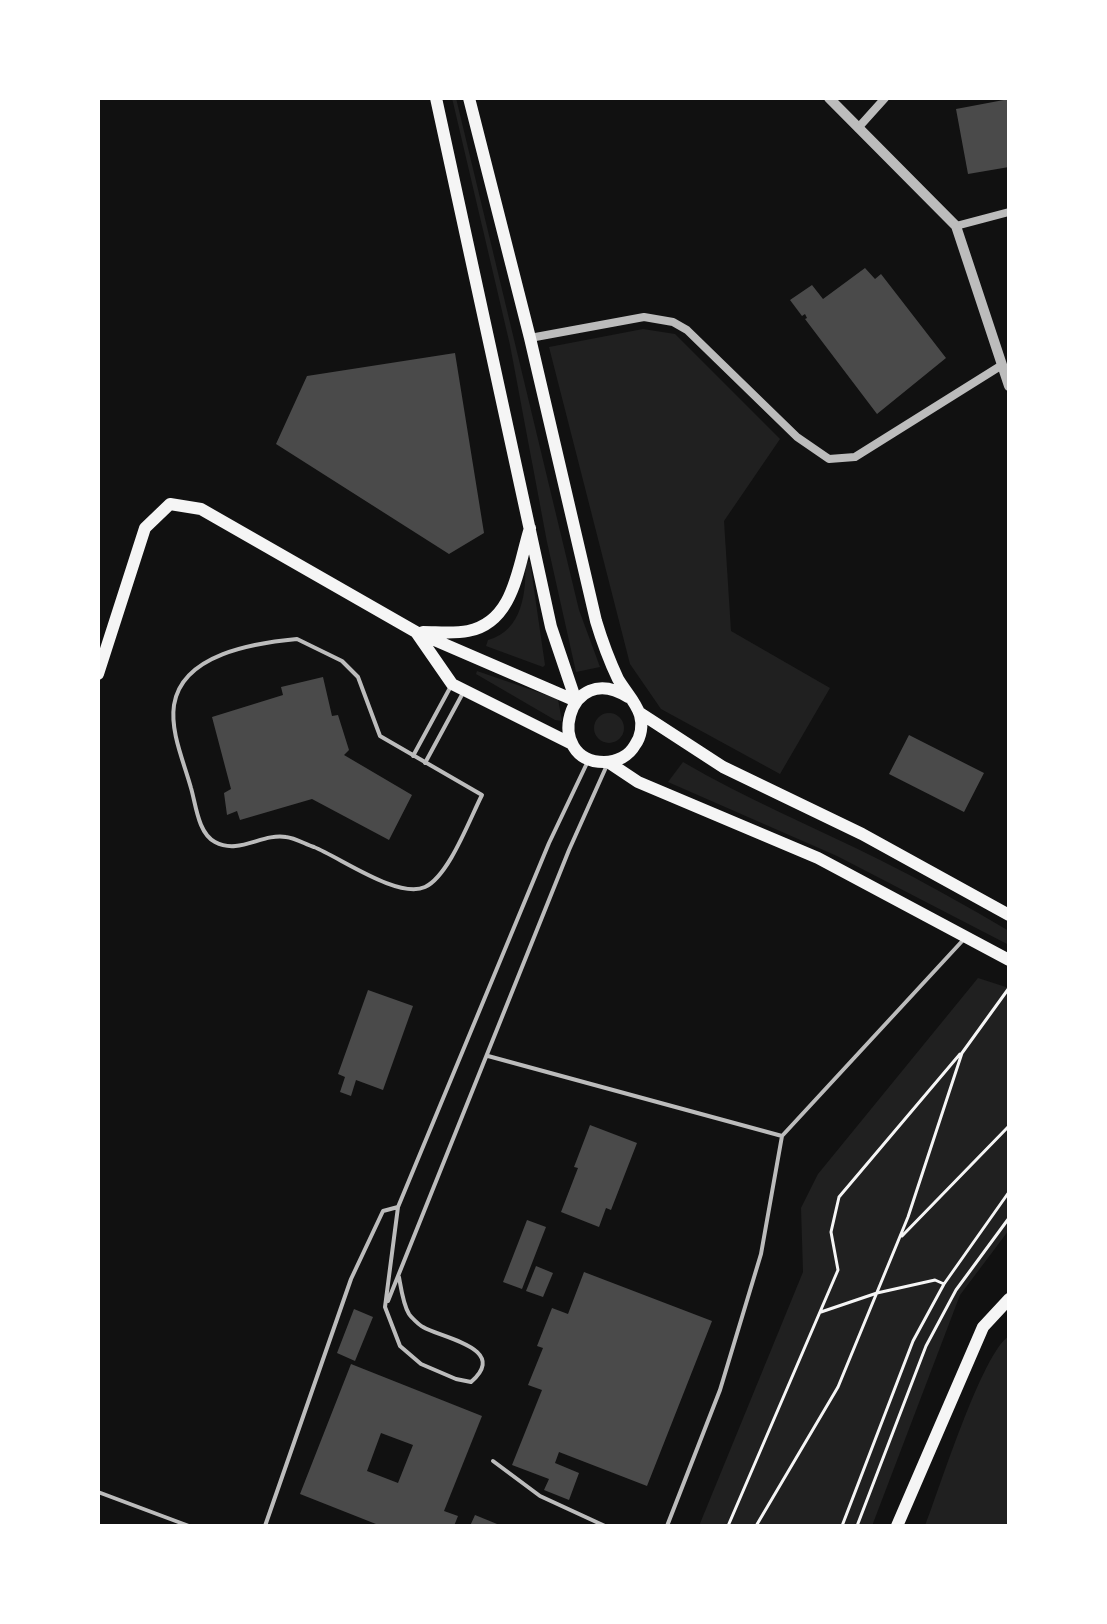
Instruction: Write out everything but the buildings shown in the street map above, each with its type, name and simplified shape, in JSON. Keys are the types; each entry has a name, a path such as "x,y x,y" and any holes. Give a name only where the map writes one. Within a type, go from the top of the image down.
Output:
{"main road":[{"path":"436,98 551,627 576,701"},
{"path":"469,98 530,338 596,621 609,660 628,697 640,713 723,767 862,834 1009,915"},
{"path":"98,674 145,528 170,504 201,509 416,632 576,701"},
{"path":"416,632 468,631 496,617 512,592 531,526"},
{"path":"416,632 452,684 572,744 589,759 608,762 638,782 818,858 1009,960"},
{"path":"572,744 568,721 576,701 586,693 605,688 628,697"},
{"path":"608,762 627,754 635,746 640,735 640,713"},
{"path":"897,1526 983,1327 1009,1299"}],"street":[{"path":"829,98 956,226 1009,386"},
{"path":"858,128 885,98"},
{"path":"956,226 1009,212"},
{"path":"530,338 644,317 673,322 687,330 797,437 829,459 855,457 1002,365"}],"lane":[{"path":"297,639 342,661 358,677 380,736 425,763 482,795 439,877 428,886 413,891 395,886 318,848 284,836 234,847 213,842 202,828 175,731 174,707 180,684 194,668 216,657 275,641 297,639"},
{"path":"413,756 452,684"},
{"path":"425,763 465,690"},
{"path":"399,1277 408,1313 423,1327 443,1333 477,1352 483,1363 480,1374 471,1382 421,1364 400,1346 385,1307 398,1207 549,843 589,759"},
{"path":"385,1307 569,850 608,762"},
{"path":"667,1526 720,1390 761,1254 782,1136 967,935"},
{"path":"487,1056 782,1136"},
{"path":"265,1526 351,1279 383,1211 398,1207"},
{"path":"493,1461 540,1496 605,1526"},
{"path":"98,1492 189,1526"}],"path":[{"path":"728,1526 838,1270 831,1232 839,1197 962,1053 1009,988"},
{"path":"756,1526 838,1387 900,1238 962,1053"},
{"path":"900,1238 1009,1126"},
{"path":"842,1526 913,1341 944,1284 1009,1192"},
{"path":"857,1526 926,1346 956,1290 1009,1218"},
{"path":"819,1313 877,1293 935,1280 944,1284"}],"shaded area":[{"path":"452,98 456,98 579,610 600,667 576,672 547,542 510,345"},
{"path":"643,329 675,334 780,439 724,521 731,631 830,688 780,774 661,709 630,664 549,347"},
{"path":"525,561 530,562 543,667 486,646 488,640 508,628 520,609 525,585"},
{"path":"477,671 558,699 562,721 555,720 476,674"},
{"path":"609,713 620,717 624,728 620,739 609,743 598,739 594,728 598,717"},
{"path":"683,762 961,903 1009,931 1009,945 837,856 668,782"},
{"path":"978,978 1009,988 1009,1230 960,1295 872,1526 699,1526 803,1272 801,1208 818,1174"},
{"path":"1009,1336 1009,1526 925,1526 974,1394 998,1348"}]}
